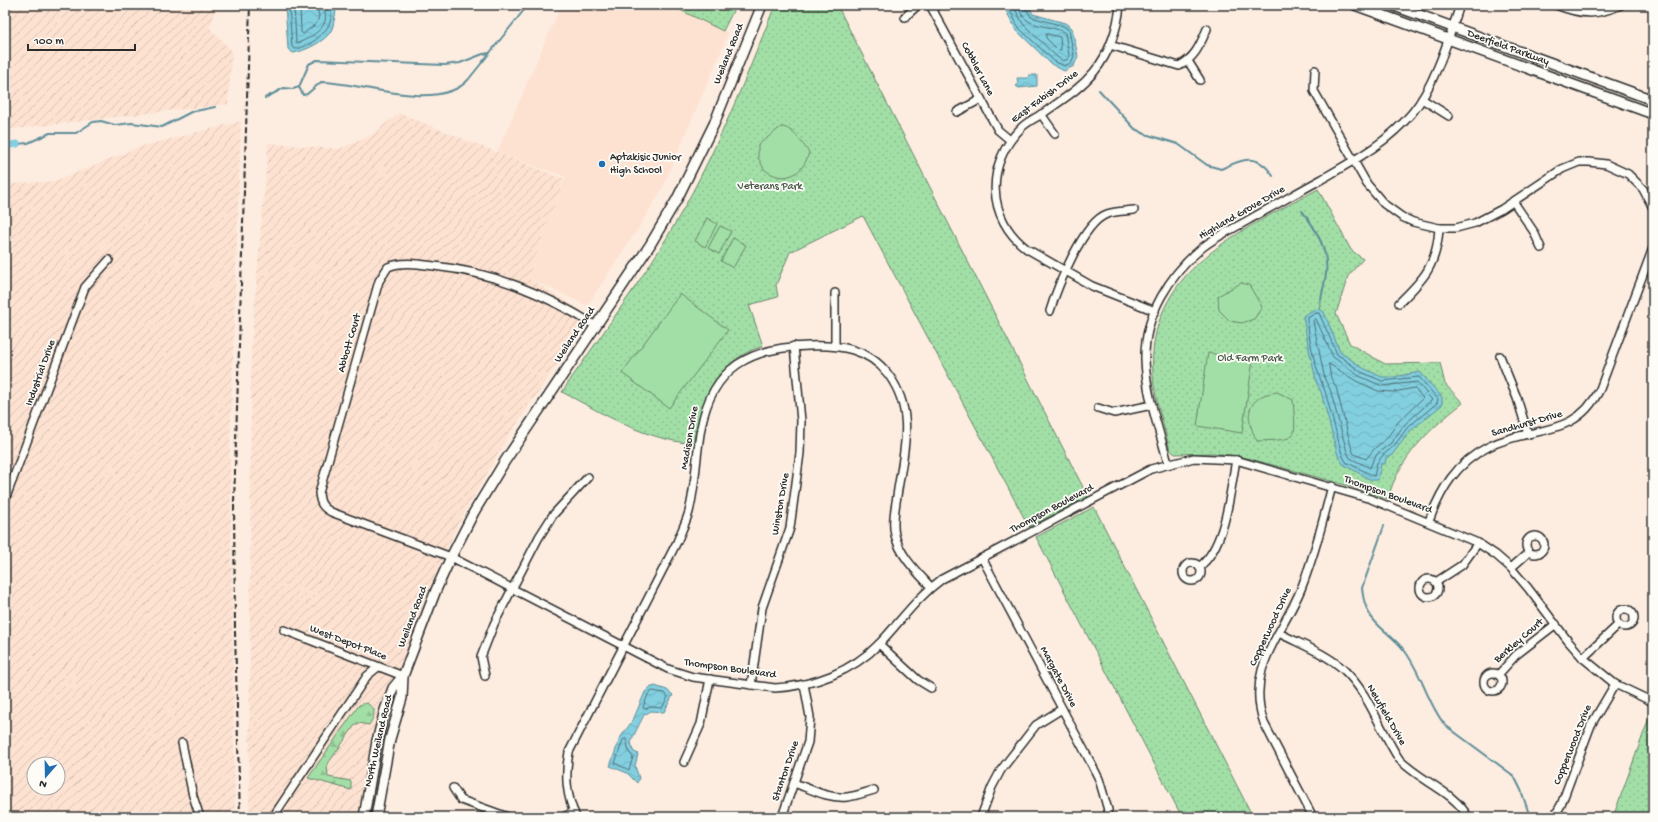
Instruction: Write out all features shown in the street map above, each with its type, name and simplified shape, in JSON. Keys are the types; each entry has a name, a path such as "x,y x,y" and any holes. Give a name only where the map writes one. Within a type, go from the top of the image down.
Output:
{"main road":[{"name":"Weiland Road","path":"403,676 431,603 451,557 474,512 505,461 650,245 697,160 714,124 762,5"},
{"name":"Deerfield Parkway","path":"1355,5 1653,114"},
{"name":"Deerfield Parkway","path":"1392,5 1653,100"},
{"name":"North Weiland Road","path":"364,817 377,741 385,710 392,688 403,676"},
{"name":"North Weiland Road","path":"376,817 390,739 402,698 403,676"}],"street":[{"path":"905,17 918,5"},
{"name":"Cobbler Lane","path":"930,5 998,130 1010,140"},
{"name":"East Fabish Drive","path":"1120,5 1119,16 1110,45 1095,71 1075,91 1023,126 1010,140 1002,156 994,196 1001,219 1009,233 1018,242 1092,286 1155,310"},
{"name":"Highland Grove Drive","path":"1168,463 1148,393 1145,358 1148,331 1162,294 1178,272 1204,246 1355,160 1379,145 1391,135 1412,113 1422,99 1448,38 1460,5"},
{"path":"1556,5 1575,12 1590,13 1606,12 1622,5"},
{"path":"1110,45 1168,64 1179,66 1188,61 1197,52 1207,29"},
{"path":"1188,61 1200,80"},
{"path":"1316,70 1314,91 1355,160 1367,184 1384,204 1402,217 1412,222 1438,228 1456,228 1475,223 1490,216 1562,169 1579,162 1606,164 1628,174 1643,189 1653,208"},
{"path":"957,112 981,99"},
{"path":"1422,99 1449,116"},
{"path":"1041,114 1055,134"},
{"path":"1513,201 1534,232 1541,248"},
{"path":"1050,311 1057,288 1066,270 1082,240 1099,218 1107,214 1134,210"},
{"path":"1399,303 1423,279 1430,269 1438,245 1438,228"},
{"name":"Sandhurst Drive","path":"1429,521 1439,496 1452,476 1463,464 1488,447 1569,423 1578,418 1594,401 1653,248"},
{"name":"Industrial Drive","path":"5,500 85,287 109,260"},
{"name":"Abbott Court","path":"451,557 331,512 324,508 320,503 319,493 379,281 383,273 388,267 400,264 446,267 477,273 540,294 596,326"},
{"path":"835,293 835,345"},
{"name":"Madison Drive","path":"575,814 567,791 566,776 569,752 676,542 689,513 703,416 708,402 716,387 728,372 752,355 780,347 835,345 856,350 874,360 891,378 898,392 907,426 894,512 895,535 909,562 931,587"},
{"name":"Winston Drive","path":"750,684 762,608 790,528 800,453 801,421 794,346"},
{"path":"1500,356 1517,398 1528,434"},
{"path":"1098,408 1114,413 1152,405"},
{"name":"Thompson Boulevard","path":"451,557 622,647 679,673 775,688 804,684 822,679 845,669 865,656 879,644 919,597 931,587 957,570 1151,469 1168,463 1208,458 1236,460 1332,486 1371,499 1429,521 1478,543 1496,555 1511,568 1583,658 1615,684 1653,702"},
{"path":"1200,567 1209,558 1222,528 1236,460"},
{"path":"485,676 481,657 494,624 512,589 553,515 588,477"},
{"name":"Copperwood Drive","path":"1313,817 1264,723 1259,708 1258,694 1260,677 1266,658 1300,591 1310,566 1332,486"},
{"path":"1436,582 1462,565 1478,543"},
{"path":"1511,568 1528,552"},
{"name":"Margate Drive","path":"982,558 1099,779 1108,810"},
{"name":"Berkley Court","path":"1498,675 1516,655 1556,624"},
{"path":"1583,658 1618,625"},
{"name":"West Depot Place","path":"284,630 403,676"},
{"name":"Newfield Drive","path":"1279,633 1319,653 1343,669 1363,694 1399,759 1407,767 1451,797 1468,817"},
{"path":"879,644 918,680 930,688"},
{"path":"273,817 367,676 378,667"},
{"path":"684,762 701,724 710,679"},
{"name":"Stanton Drive","path":"782,817 808,742 810,730 808,704 804,684"},
{"name":"Copperwood Drive","path":"1554,817 1561,805 1593,720 1615,684"},
{"path":"981,817 992,787 1001,770 1036,725 1062,709"},
{"path":"182,744 193,796 200,817"},
{"path":"794,783 829,796 839,798 874,790"},
{"path":"453,788 461,800 508,817"},
{"path":"563,817 575,814"}],"shaded area":[{"path":"5,5 217,5 210,28 232,51 228,104 5,130"},
{"name":"Aptakisic Junior High School","path":"561,5 670,5 729,33 662,189 638,229 587,306 528,278 565,177 497,152"},
{"path":"399,113 564,179 528,278 590,316 508,437 458,524 426,596 373,766 362,817 249,817 251,347 268,143 339,149 372,135"},
{"path":"241,121 230,451 235,817 5,817 5,184 56,181 139,147"}],"green space":[{"path":"670,5 736,5 723,31"},
{"name":"Veterans Park","path":"775,5 837,5 1088,497 1029,527 863,216 790,252 776,285 778,297 749,305 763,346 733,361 713,384 701,412 693,444 657,437 625,425 562,392 635,287 676,222 708,162 750,68"},
{"path":"781,127 793,133 809,152 803,167 798,172 785,177 771,174 764,169 758,157 758,145"},
{"name":"Old Farm Park","path":"1318,189 1351,250 1363,259 1348,276 1336,314 1350,344 1385,364 1440,363 1445,384 1463,403 1439,423 1417,445 1399,470 1388,499 1349,486 1247,458 1213,453 1175,454 1170,450 1158,404 1153,376 1155,339 1165,308 1181,281 1204,258 1230,239 1259,221"},
{"path":"707,218 717,224 705,247 695,241"},
{"path":"720,226 731,231 719,254 708,248"},
{"path":"733,238 746,245 733,268 721,261"},
{"path":"1241,283 1249,285 1262,307 1254,319 1242,323 1230,321 1219,310 1218,296"},
{"path":"680,294 728,330 669,408 622,373"},
{"path":"1208,353 1253,360 1242,433 1197,426"},
{"path":"1277,392 1293,400 1295,424 1292,436 1281,440 1257,441 1250,424 1249,413 1251,407 1254,402 1261,397"},
{"path":"1094,507 1253,817 1182,817 1036,537"},
{"path":"367,703 374,709 373,717 369,725 359,723 355,725 327,765 328,777 351,781 351,790 308,778 359,705"},
{"path":"1652,710 1653,817 1613,817"}],"water":[{"path":"285,5 330,5 336,12 331,31 324,39 314,45 302,51 293,53 288,49"},
{"path":"1003,5 1028,5 1033,14 1065,23 1072,28 1078,56 1074,66 1064,71 1051,64 1016,30"},
{"path":"1029,75 1037,75 1037,86 1019,88 1016,86 1018,84 1017,78 1028,78"},
{"path":"1320,309 1324,312 1340,352 1363,368 1382,377 1393,377 1420,372 1442,397 1442,405 1410,431 1392,455 1386,458 1385,464 1381,464 1378,480 1371,480 1343,464 1338,456 1321,392 1317,384 1303,316 1313,310"},
{"path":"655,686 667,690 673,695 664,712 651,711 644,715 631,741 633,751 638,754 635,766 639,778 637,783 627,773 610,766 620,738 633,720 645,692 649,688"}],"waterway":[{"path":"265,98 284,88 293,89 299,87 303,95 307,94 321,82 338,83 419,95 438,94 455,90 468,80 528,5"},
{"path":"299,87 309,64 317,60 445,65 460,63 483,54 490,53"},
{"path":"1099,90 1135,129 1145,134 1178,144 1207,165 1221,169 1236,162 1249,160 1262,163 1273,176"},
{"path":"17,144 28,143 50,133 76,133 93,122 101,121 115,125 132,123 162,127 191,112 215,107"},
{"path":"5,146 17,144"},
{"path":"1302,211 1312,224 1320,240 1325,256 1326,273 1320,309"},
{"path":"1384,526 1362,588 1367,610 1377,624 1404,650 1445,725 1514,776 1521,790 1530,817"}],"railway":[{"path":"240,817 235,632 234,502 250,5"}],"place":[{"name":"Aptakisic Junior High School","path":"602,164"}]}
